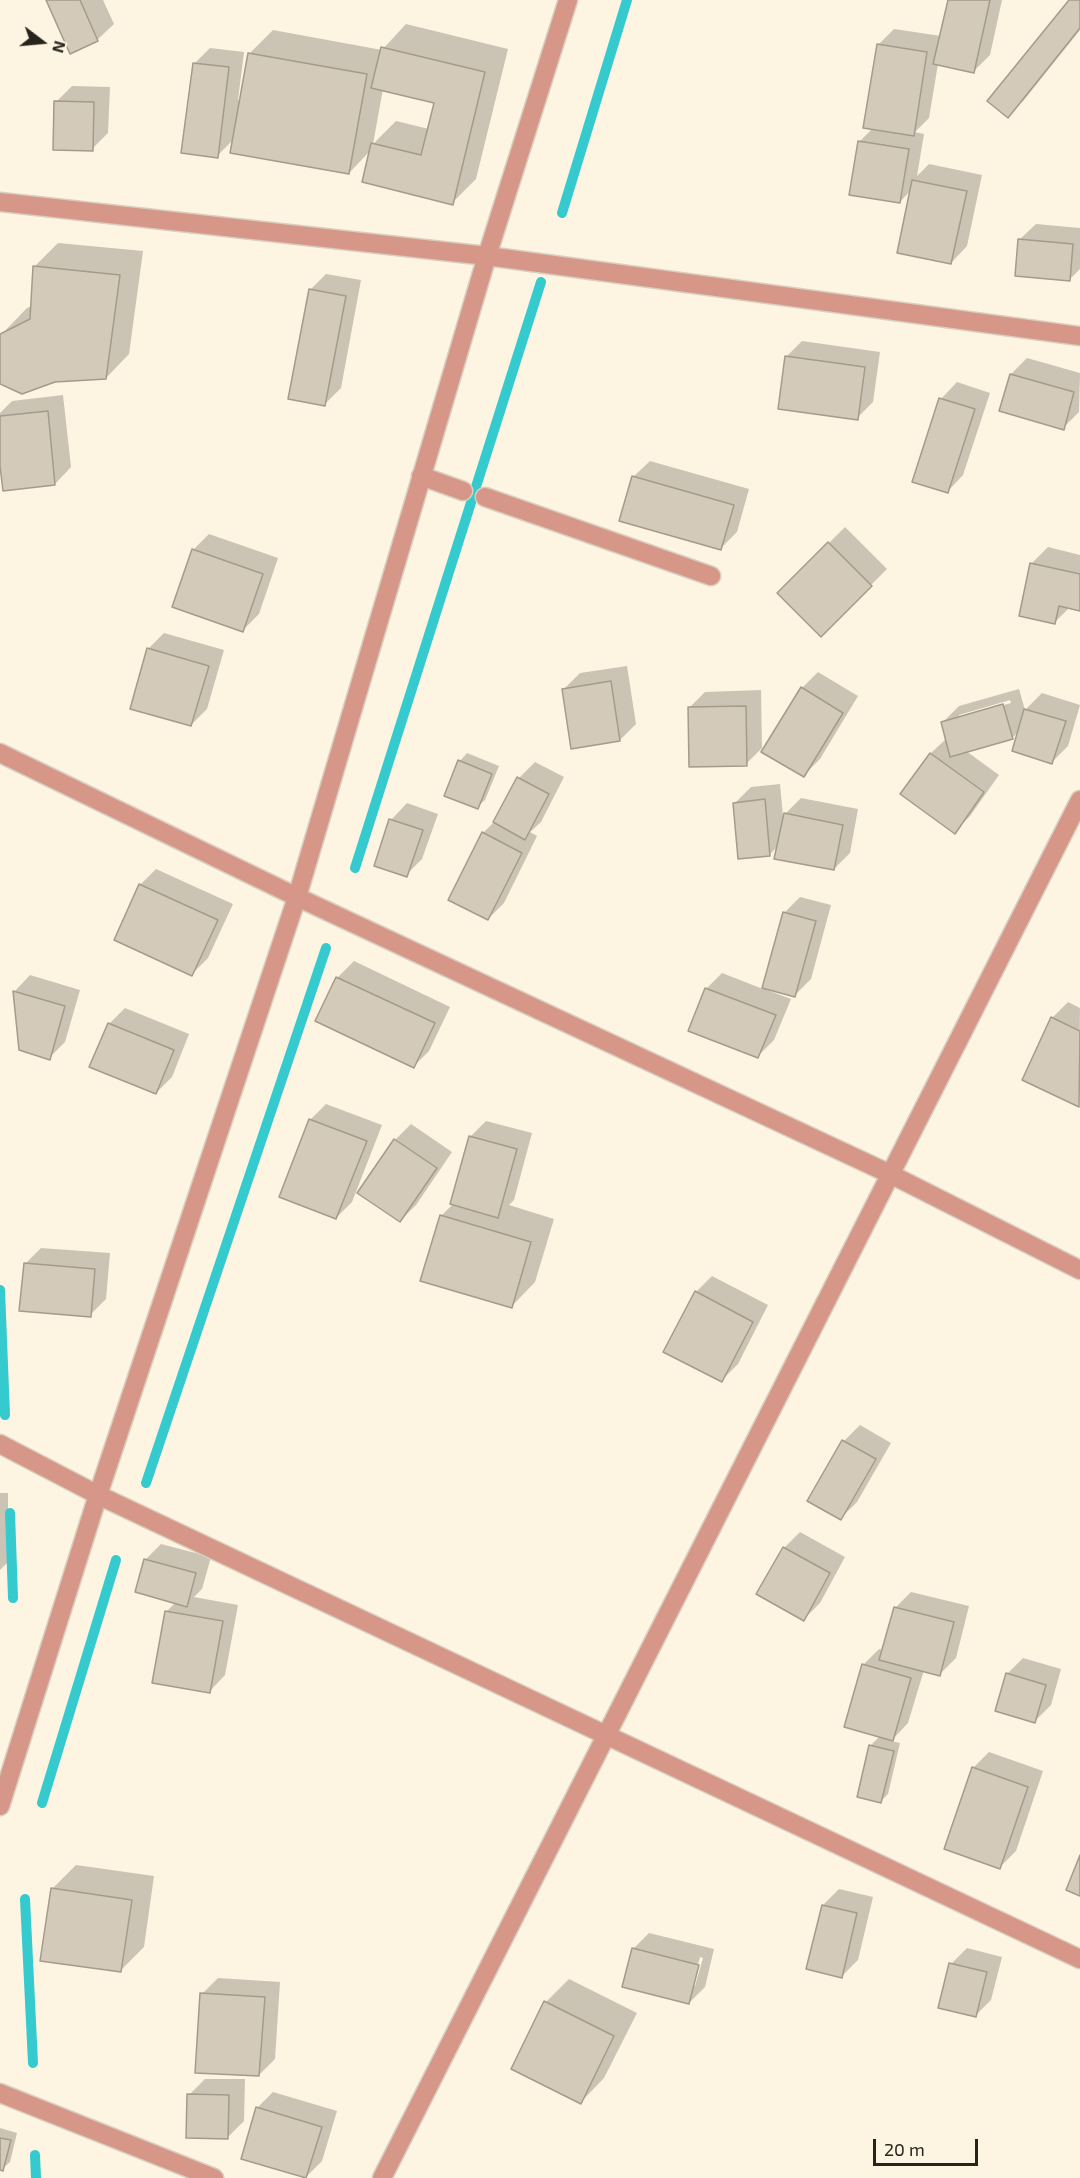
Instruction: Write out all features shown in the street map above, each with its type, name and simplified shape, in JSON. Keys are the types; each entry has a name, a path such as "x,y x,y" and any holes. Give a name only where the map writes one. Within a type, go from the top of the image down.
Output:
{"street":[{"path":"0,1806 98,1495 297,897 487,256 568,0"},
{"path":"0,202 487,256 1080,336"},
{"path":"421,476 463,491"},
{"path":"485,497 711,576"},
{"path":"0,753 297,897 890,1174 1080,1270"},
{"path":"382,2178 1080,800"},
{"path":"0,1444 98,1495 1080,1959"},
{"path":"0,2093 214,2178"}],"building":[{"path":"46,0 80,0 98,41 70,54"},
{"path":"948,0 990,0 974,73 933,64"},
{"path":"1069,0 1080,0 1080,28 1008,118 987,101"},
{"path":"877,44 927,52 914,136 863,128"},
{"path":"381,47 485,72 453,205 362,182 371,143 421,155 434,103 371,88"},
{"path":"248,53 367,74 349,174 230,153"},
{"path":"193,63 229,67 218,158 181,153"},
{"path":"54,101 94,102 93,151 53,150"},
{"path":"858,141 909,149 900,203 849,195"},
{"path":"912,180 967,191 951,264 897,253"},
{"path":"1018,239 1073,244 1070,281 1015,276"},
{"path":"33,266 120,275 106,379 55,382 22,394 0,384 0,334 30,319"},
{"path":"309,289 346,296 325,406 288,399"},
{"path":"785,356 865,367 858,420 778,409"},
{"path":"1010,374 1074,392 1064,430 999,411"},
{"path":"939,398 975,409 948,493 912,482"},
{"path":"48,411 55,485 3,491 0,466 0,416"},
{"path":"632,476 734,505 721,550 619,521"},
{"path":"828,542 872,586 821,637 777,593"},
{"path":"192,549 263,574 243,632 172,607"},
{"path":"1030,563 1080,574 1080,611 1059,606 1055,624 1019,616"},
{"path":"147,648 209,666 191,726 130,709"},
{"path":"611,681 620,741 571,749 562,689"},
{"path":"801,687 843,713 804,777 761,752"},
{"path":"1003,704 1013,739 950,757 941,722"},
{"path":"746,706 747,766 689,767 688,707"},
{"path":"1024,709 1066,721 1052,764 1012,751"},
{"path":"930,753 984,792 955,834 900,794"},
{"path":"458,760 492,774 478,809 444,796"},
{"path":"517,777 549,794 525,840 493,822"},
{"path":"765,799 770,856 738,859 733,803"},
{"path":"784,813 843,825 834,870 774,859"},
{"path":"389,819 423,830 407,877 374,866"},
{"path":"482,832 522,853 488,920 448,900"},
{"path":"139,884 218,920 192,976 114,940"},
{"path":"783,912 816,921 795,997 762,988"},
{"path":"336,977 435,1023 414,1068 315,1021"},
{"path":"705,988 776,1015 758,1058 688,1031"},
{"path":"13,991 65,1006 50,1060 19,1050"},
{"path":"1051,1017 1080,1031 1079,1107 1022,1080"},
{"path":"108,1023 174,1050 156,1094 89,1067"},
{"path":"309,1119 367,1141 336,1219 279,1197"},
{"path":"469,1136 517,1149 498,1218 450,1204"},
{"path":"394,1139 437,1168 400,1222 357,1193"},
{"path":"440,1215 531,1242 512,1308 420,1281"},
{"path":"24,1263 95,1269 91,1317 19,1311"},
{"path":"695,1291 753,1322 722,1382 663,1352"},
{"path":"842,1440 876,1459 841,1520 807,1501"},
{"path":"783,1547 830,1573 804,1621 756,1594"},
{"path":"144,1559 196,1573 187,1607 135,1592"},
{"path":"894,1607 954,1622 940,1676 879,1660"},
{"path":"165,1611 223,1621 210,1693 152,1683"},
{"path":"862,1664 911,1678 893,1741 844,1727"},
{"path":"1006,1673 1046,1685 1035,1723 995,1711"},
{"path":"869,1745 894,1751 881,1803 857,1797"},
{"path":"972,1767 1028,1787 1000,1869 944,1849"},
{"path":"1080,1855 1080,1896 1066,1890"},
{"path":"51,1888 132,1900 121,1972 40,1961"},
{"path":"822,1905 857,1913 842,1978 806,1969"},
{"path":"632,1948 699,1965 689,2004 622,1987"},
{"path":"949,1963 987,1972 976,2017 938,2008"},
{"path":"200,1993 265,1997 259,2076 195,2073"},
{"path":"544,2001 614,2036 581,2104 511,2069"},
{"path":"187,2094 229,2095 228,2139 186,2138"},
{"path":"256,2107 322,2127 306,2178 241,2159"},
{"path":"0,2138 11,2140 3,2171 0,2170"}],"waterway":[{"path":"562,213 627,0"},
{"path":"355,868 541,282"},
{"path":"146,1483 326,948"},
{"path":"0,1290 5,1415"},
{"path":"10,1513 13,1598"},
{"path":"42,1803 116,1560"},
{"path":"25,1899 33,2063"},
{"path":"35,2155 36,2178"}]}
